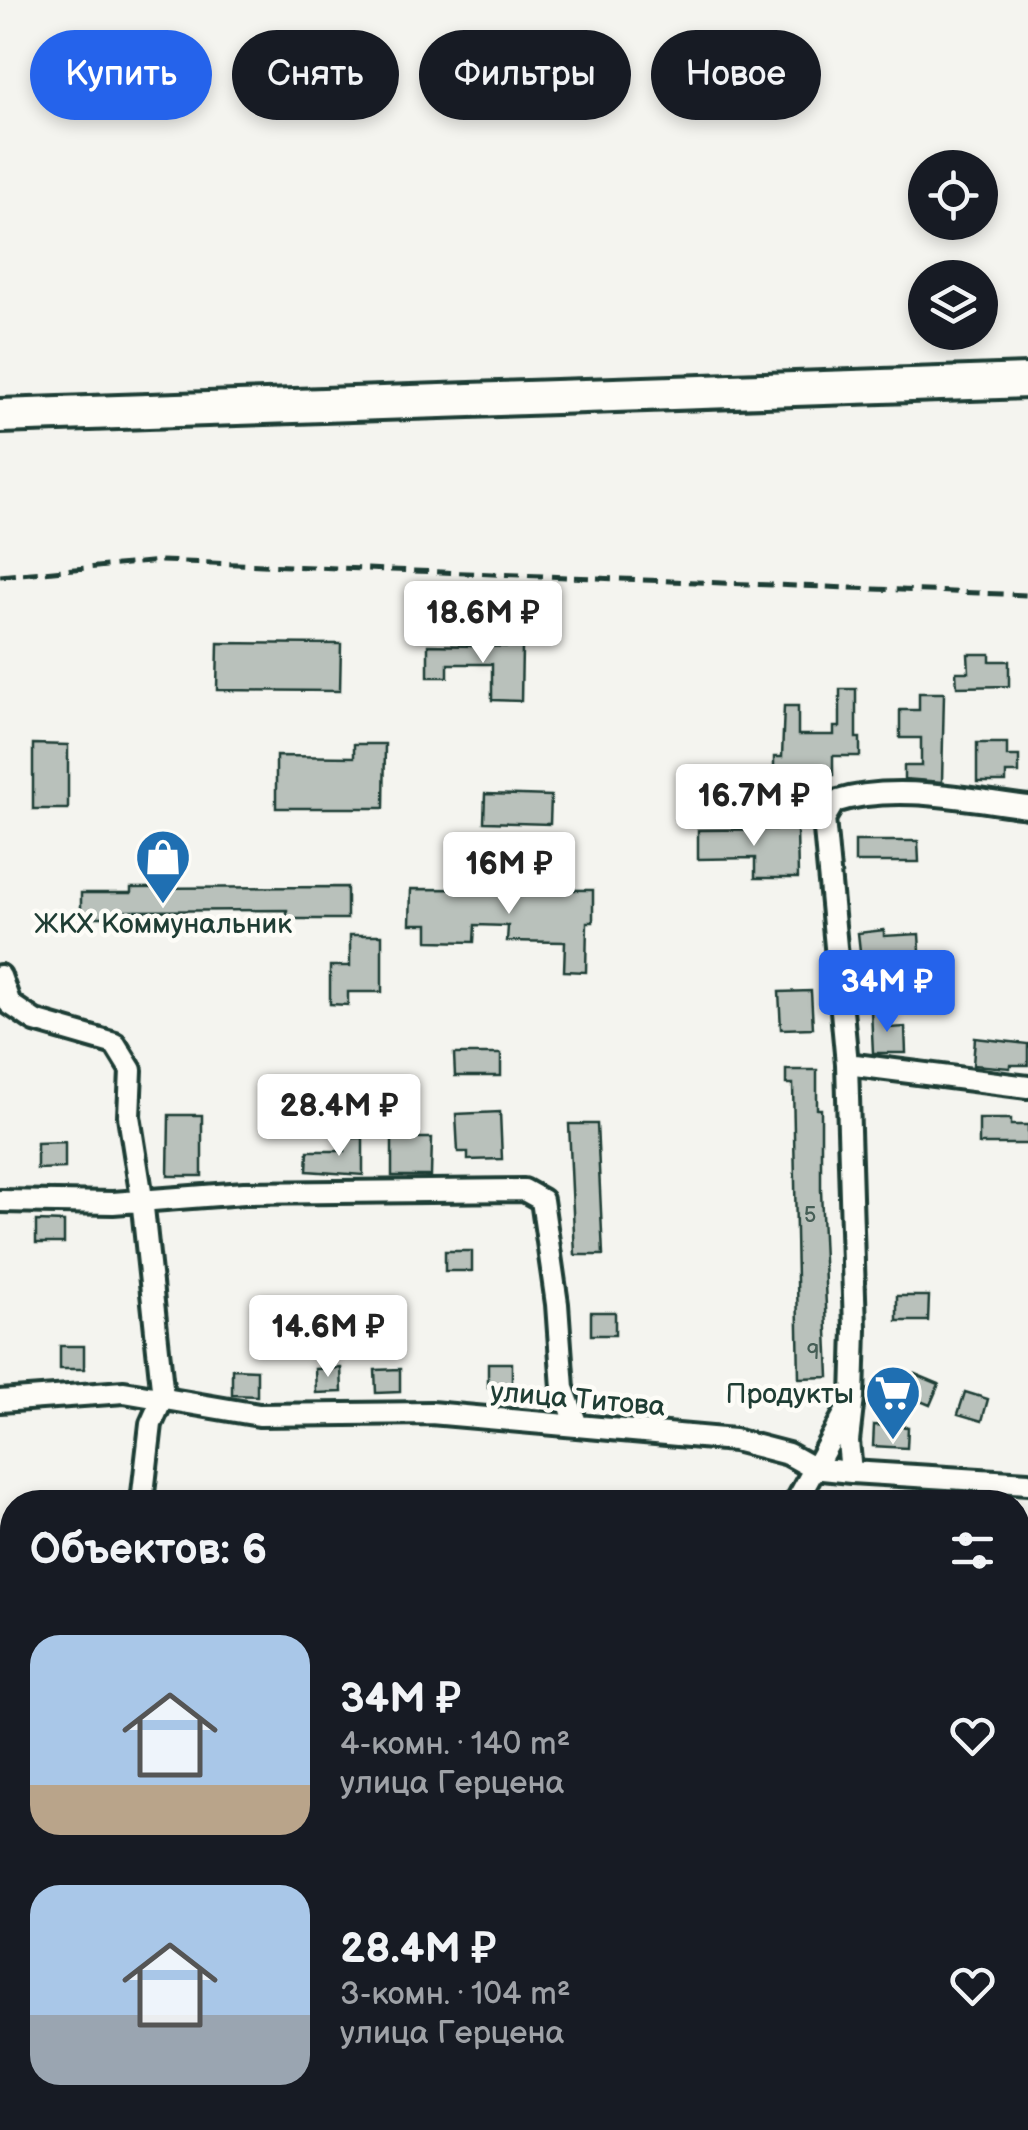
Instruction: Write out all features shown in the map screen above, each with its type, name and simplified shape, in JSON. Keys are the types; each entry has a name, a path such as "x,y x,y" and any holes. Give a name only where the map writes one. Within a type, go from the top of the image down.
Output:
{"main road":[{"path":"0,416 1028,381"}],"street":[{"path":"851,1472 848,1441 855,1329 847,1064 824,819 834,802 863,793 964,798 1028,807"},
{"path":"0,976 5,1004 35,1021 115,1044 131,1070 130,1116 164,1396 150,1424 143,1490"},
{"path":"847,1064 1028,1087"},
{"path":"0,1202 112,1203 244,1193 524,1190 542,1200 557,1304 563,1388 577,1424"},
{"name":"улица Титова","path":"0,1402 124,1392 259,1415 431,1413 577,1424 734,1440 788,1454 814,1468 1028,1483"},
{"path":"802,1490 853,1396"}],"building":[{"path":"218,643 341,644 340,691 217,690"},
{"path":"428,645 522,647 521,701 492,700 492,664 448,664 448,677 428,677"},
{"path":"968,654 990,654 990,661 1009,661 1009,686 957,687 956,672 969,672"},
{"path":"840,689 856,689 860,756 833,756 833,775 774,775 774,757 782,757 784,706 798,706 798,735 834,735 834,727 840,727"},
{"path":"919,693 944,693 942,782 904,779 904,766 921,766 921,738 900,738 900,710 919,710"},
{"path":"977,743 1007,743 1007,756 1019,756 1019,773 1006,773 1006,782 977,782"},
{"path":"33,744 68,745 68,809 33,809"},
{"path":"354,744 385,744 384,808 276,808 276,756 354,757"},
{"path":"485,794 551,796 550,824 484,822"},
{"path":"797,829 798,878 755,878 755,858 698,859 698,830"},
{"path":"855,841 918,841 919,862 855,862"},
{"path":"347,887 347,919 287,919 287,910 125,911 125,917 81,917 81,893 131,893 131,888"},
{"path":"411,889 593,890 593,922 587,922 586,972 564,971 565,942 507,941 508,926 475,925 474,942 428,941 428,924 410,924"},
{"path":"884,930 884,936 919,934 920,951 895,953 896,979 878,980 877,959 861,960 858,933"},
{"path":"350,935 382,935 382,992 348,992 348,1005 330,1004 330,966 350,966"},
{"path":"811,991 813,1028 781,1029 779,992"},
{"path":"886,1008 889,1028 905,1027 906,1053 873,1053 871,1010"},
{"path":"975,1038 1028,1044 1028,1065 973,1065"},
{"path":"454,1054 501,1054 501,1076 455,1076"},
{"path":"786,1070 817,1070 829,1377 799,1378 793,1084 786,1084"},
{"path":"500,1112 502,1159 468,1160 468,1152 458,1152 456,1114"},
{"path":"169,1115 202,1115 202,1176 168,1176"},
{"path":"979,1119 1011,1119 1011,1125 1028,1125 1028,1144 979,1144"},
{"path":"569,1124 597,1124 603,1255 575,1255"},
{"path":"345,1138 363,1138 363,1175 307,1171 308,1151 345,1151"},
{"path":"392,1138 432,1138 431,1176 392,1176"},
{"path":"65,1142 65,1168 37,1169 37,1143"},
{"path":"36,1221 64,1222 64,1243 36,1243"},
{"path":"445,1251 472,1251 472,1271 445,1271"},
{"path":"897,1296 929,1296 928,1321 897,1321"},
{"path":"591,1312 615,1312 615,1335 591,1335"},
{"path":"60,1346 84,1346 84,1369 60,1369"},
{"path":"488,1363 512,1363 512,1388 488,1388"},
{"path":"341,1368 342,1392 316,1393 315,1369"},
{"path":"232,1369 257,1370 257,1396 232,1395"},
{"path":"400,1369 400,1392 376,1393 375,1370"},
{"path":"915,1374 939,1384 930,1405 906,1395"},
{"path":"965,1392 988,1399 982,1421 958,1414"},
{"path":"874,1425 908,1427 907,1448 873,1446"}],"railway":[{"path":"0,576 160,561 1028,595"}],"place":[{"name":"ЖКХ Коммунальник","path":"163,906"},
{"name":"Продукты","path":"893,1442"}]}
